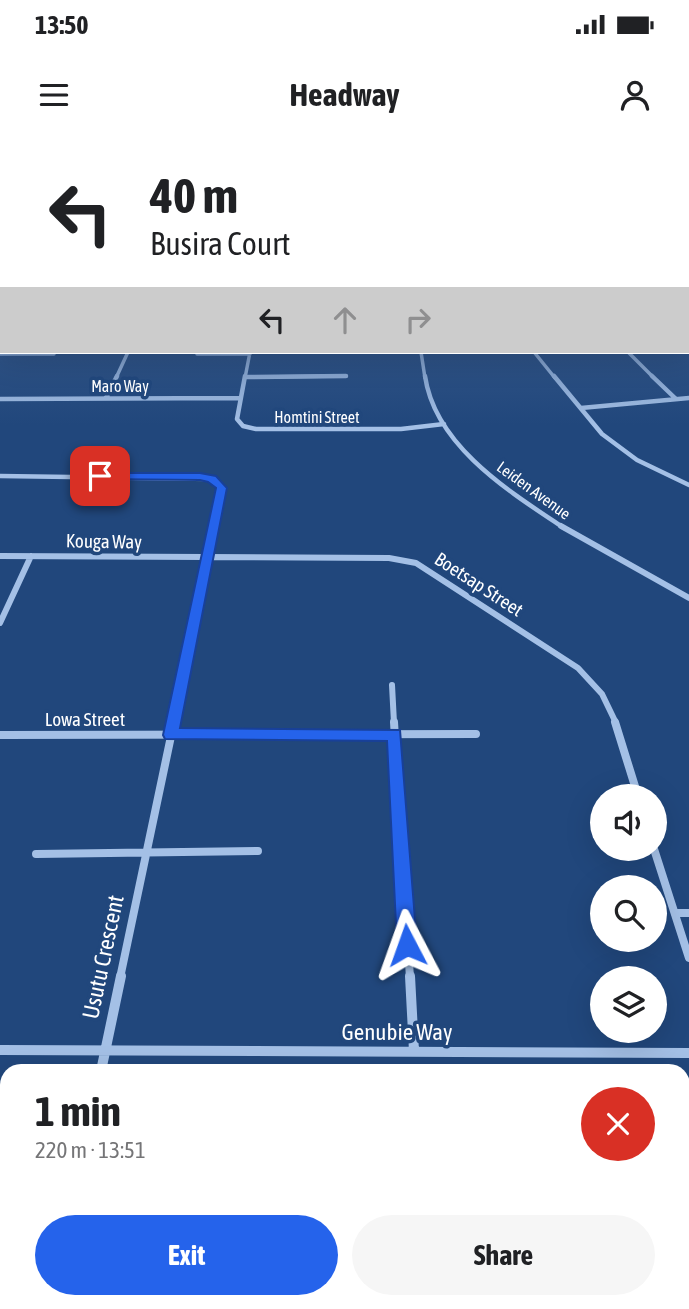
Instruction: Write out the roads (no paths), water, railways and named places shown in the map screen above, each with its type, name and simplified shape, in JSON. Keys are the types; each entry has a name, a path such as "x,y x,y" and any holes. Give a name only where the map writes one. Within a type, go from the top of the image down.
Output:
{"street":[{"path":"106,398 127,354"},
{"name":"Homtini Street","path":"250,354 237,421 243,426 256,429 401,429 444,424"},
{"name":"Leiden Avenue","path":"421,354 426,387 444,424 472,458 514,495 571,532 689,598"},
{"path":"536,354 602,434 637,460 689,485"},
{"path":"630,354 676,399"},
{"path":"245,377 346,376"},
{"name":"Maro Way","path":"0,399 241,398"},
{"path":"581,408 689,398"},
{"name":"Usutu Crescent","path":"0,476 212,479 219,484 221,492 102,1064"},
{"name":"Kouga Way","path":"0,556 208,558"},
{"path":"0,623 31,556"},
{"name":"Boetsap Street","path":"208,558 389,558 407,560 424,567 578,668 596,683 609,703 634,784"},
{"path":"392,685 414,1051"},
{"name":"Lowa Street","path":"0,735 476,734"},
{"path":"36,854 258,850"},
{"path":"658,861 689,958"},
{"path":"675,913 689,913"},
{"name":"Genubie Way","path":"0,1050 689,1053"}]}
